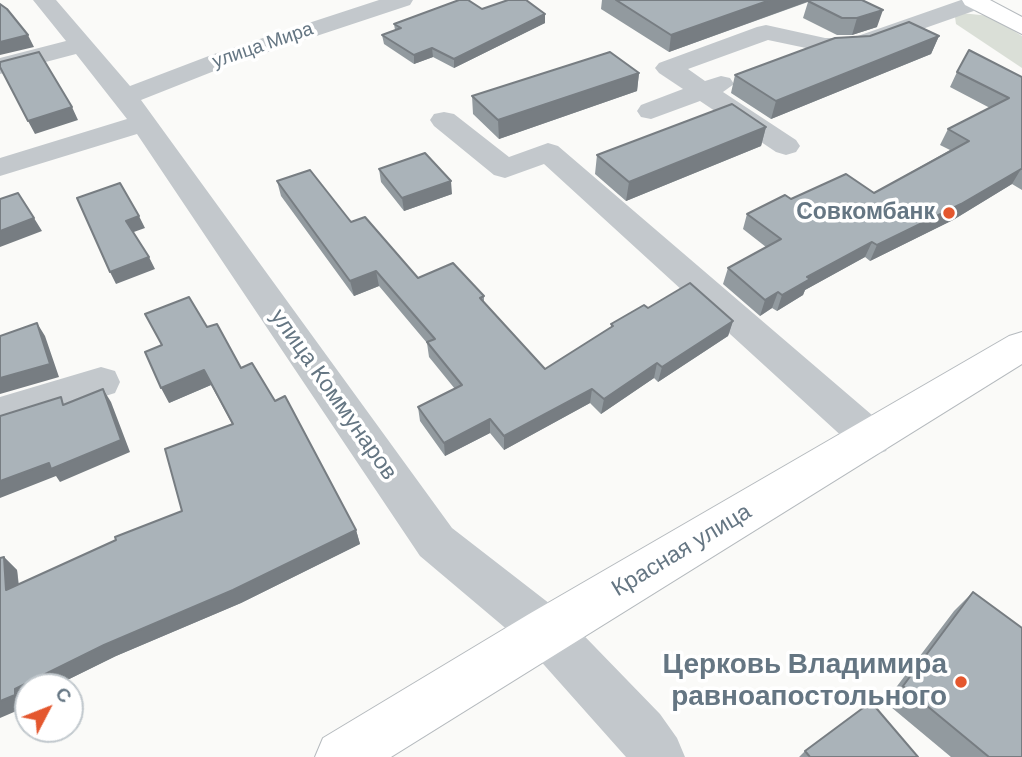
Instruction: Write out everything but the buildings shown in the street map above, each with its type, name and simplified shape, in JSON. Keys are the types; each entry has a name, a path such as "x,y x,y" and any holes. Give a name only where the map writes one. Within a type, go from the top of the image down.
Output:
{"main road":[{"path":"1005,0 1022,7"},
{"path":"975,1 1022,27"},
{"name":"Красная улица","path":"342,757 546,631 872,439 1022,346"}],"street":[{"name":"улица Коммунаров","path":"44,0 133,111 436,542 546,631 641,733 658,757"},
{"name":"улица Мира","path":"0,167 133,111 223,59 402,0"},
{"path":"786,146 668,68 766,32 825,46 855,46 975,1"},
{"path":"0,66 82,45"},
{"path":"789,59 825,46"},
{"path":"651,111 740,78"},
{"path":"444,120 505,169 548,152 872,439"},
{"path":"0,413 101,382"}],"shaded area":[{"path":"961,13 990,16 1022,36 1022,68 956,24 955,17"}],"place":[{"name":"Совкомбанк","path":"949,213"},
{"name":"Церковь Владимира равноапостольного","path":"961,682"}]}
